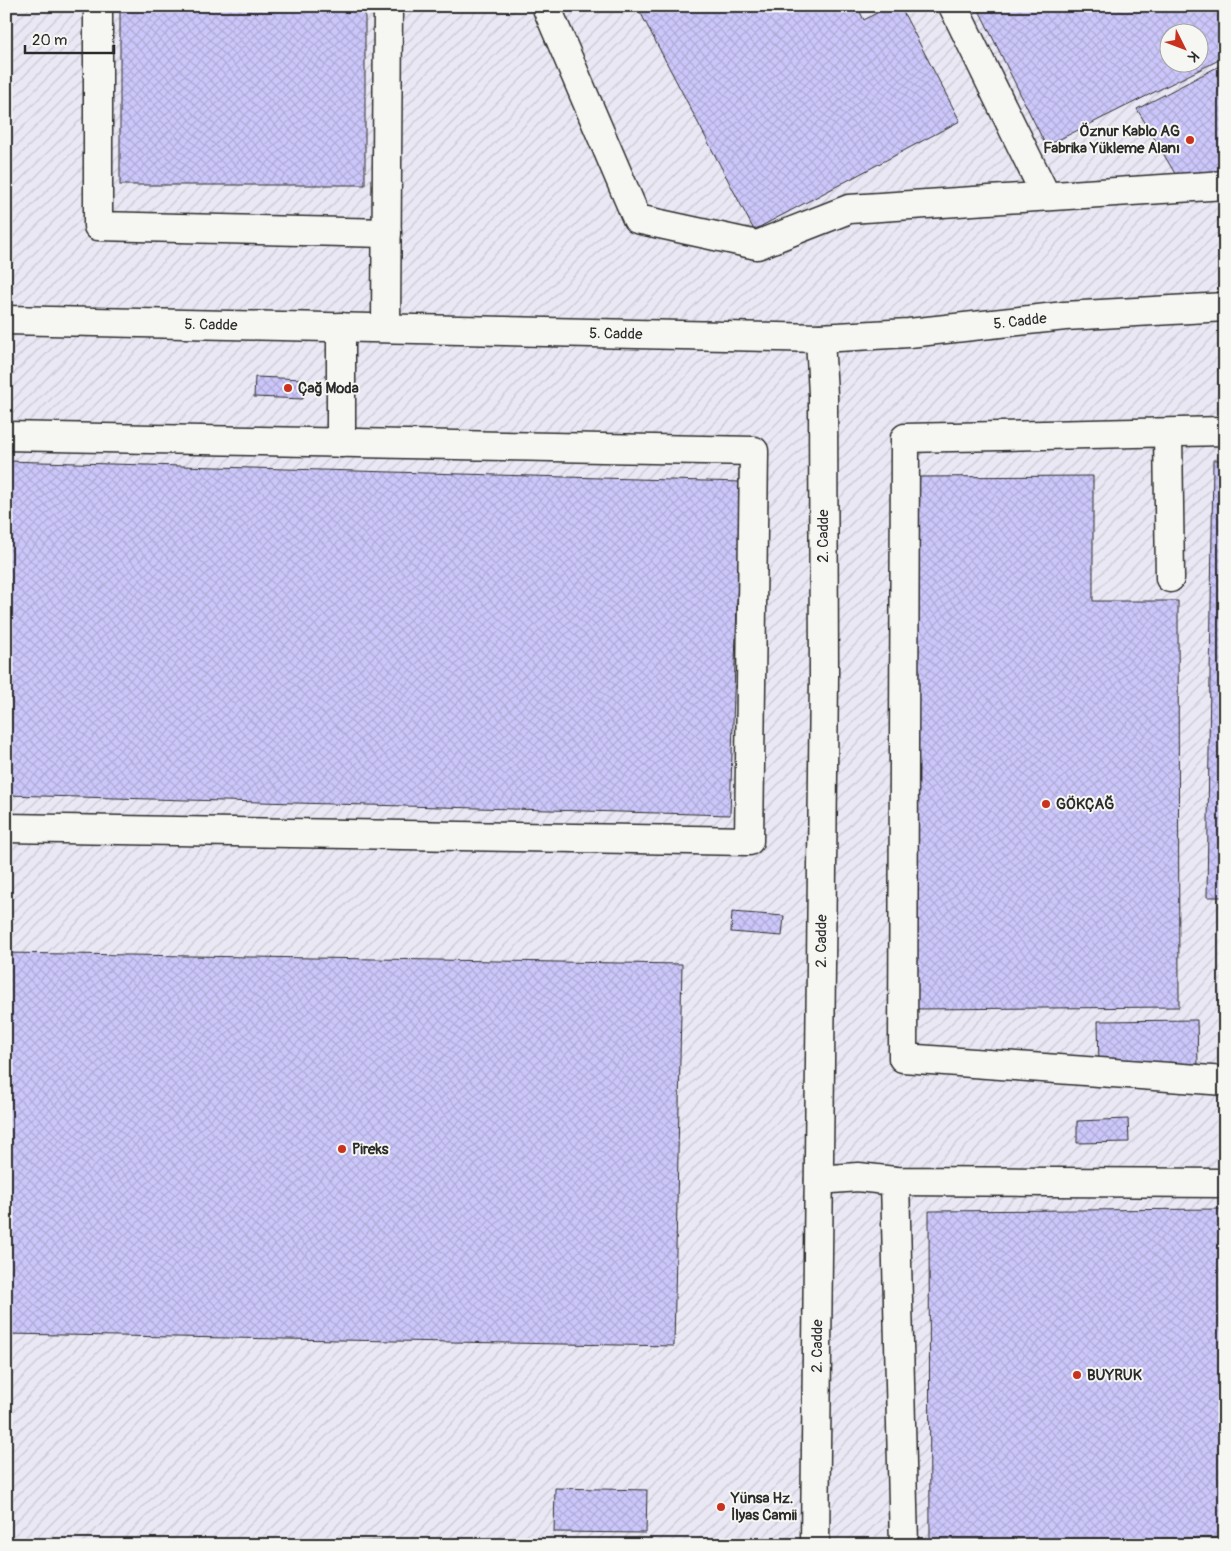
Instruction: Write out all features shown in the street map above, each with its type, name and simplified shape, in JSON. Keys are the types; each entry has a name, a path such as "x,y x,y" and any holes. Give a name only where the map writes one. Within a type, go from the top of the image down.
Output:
{"street":[{"path":"98,6 98,226 387,233"},
{"path":"386,327 388,6"},
{"path":"546,6 637,219 757,245 849,209 1225,185"},
{"path":"953,6 1046,196"},
{"name":"5. Cadde","path":"6,320 820,338 909,333 1065,316 1225,307"},
{"path":"341,326 341,443"},
{"name":"2. Cadde","path":"815,1545 824,675 823,395 820,338"},
{"path":"1225,431 905,438 902,1058 1225,1081"},
{"path":"1168,433 1170,578"},
{"path":"6,436 754,451 749,841 6,828"},
{"path":"819,1180 858,1177 895,1181 1225,1183"},
{"path":"895,1181 904,1545"}],"shaded area":[{"path":"6,6 1225,6 1225,1545 6,1545"}],"building":[{"path":"120,6 365,6 365,185 120,185"},
{"path":"637,6 857,6 864,20 889,6 900,6 960,121 754,230"},
{"path":"977,6 1225,6 1225,57 1208,65 1208,22 1158,22 1158,72 1195,72 1046,146"},
{"name":"Öznur Kablo AG Fabrika Yükleme Alanı","path":"1225,63 1225,172 1177,177 1137,109"},
{"path":"255,377 304,379 303,399 254,397"},
{"path":"1213,460 1225,460 1225,897 1207,897"},
{"path":"6,461 741,482 730,815 6,795"},
{"name":"GÖKÇAĞ","path":"1093,476 1093,601 1178,601 1179,1007 915,1009 914,477"},
{"path":"732,912 784,916 782,936 731,932"},
{"name":"Pireks","path":"6,953 682,964 674,1346 6,1334"},
{"path":"1197,1020 1198,1065 1099,1066 1098,1021"},
{"path":"1128,1119 1129,1142 1077,1143 1077,1121"},
{"name":"BUYRUK","path":"1225,1209 1225,1538 930,1540 929,1211"},
{"path":"555,1488 647,1490 646,1533 554,1532"},
{"path":"402,1540 402,1545 270,1545"}],"place":[{"name":"Öznur Kablo AG Fabrika Yükleme Alanı","path":"1190,140"},
{"name":"Çağ Moda","path":"288,388"},
{"name":"GÖKÇAĞ","path":"1046,804"},
{"name":"Pireks","path":"342,1149"},
{"name":"BUYRUK","path":"1077,1375"},
{"name":"Yünsa Hz. İlyas Camii","path":"721,1507"}]}
